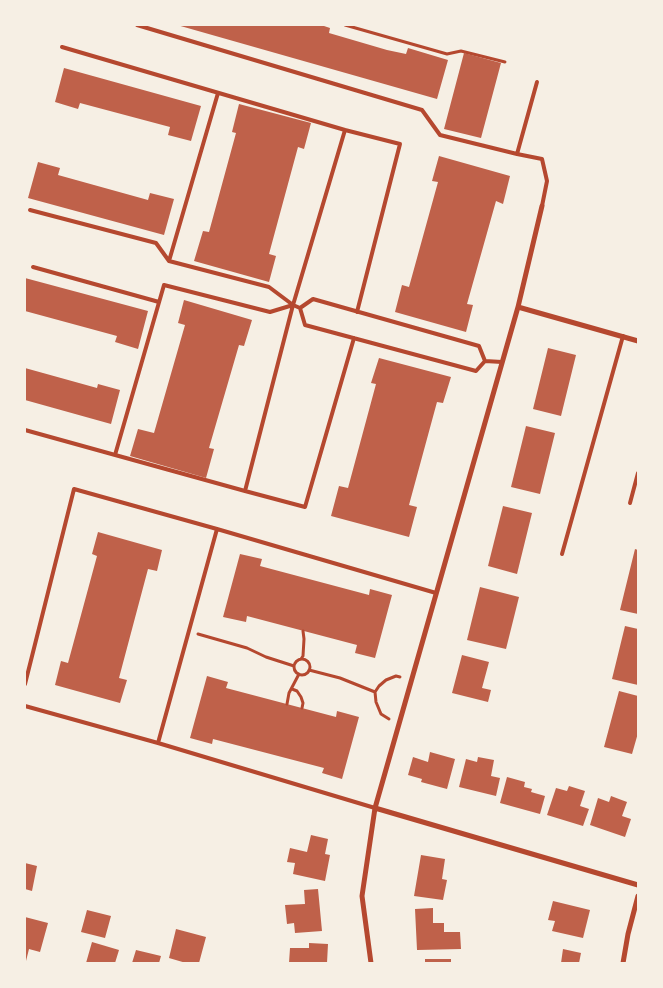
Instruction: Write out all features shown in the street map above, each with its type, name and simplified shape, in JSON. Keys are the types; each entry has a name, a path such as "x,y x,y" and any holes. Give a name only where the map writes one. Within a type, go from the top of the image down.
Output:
{"street":[{"path":"371,963 362,896 376,808 518,306 542,206"},
{"path":"518,306 638,341"},
{"path":"376,808 638,885"},
{"path":"623,963 638,896"}],"lane":[{"path":"137,25 422,110 440,135 542,159 546,181 542,206"},
{"path":"62,47 400,144 357,312"},
{"path":"517,154 537,82"},
{"path":"169,260 218,93"},
{"path":"245,491 293,305 346,130"},
{"path":"30,210 156,243 169,260 269,287 300,308"},
{"path":"33,267 159,302"},
{"path":"115,455 164,285 270,312 293,305"},
{"path":"300,308 313,299 479,346 485,361"},
{"path":"300,308 305,325 476,371 485,361"},
{"path":"562,554 623,336"},
{"path":"25,430 305,507 354,338"},
{"path":"485,361 502,362"},
{"path":"630,503 638,473"},
{"path":"25,684 74,489 436,594"},
{"path":"158,743 217,529"},
{"path":"25,706 158,743 376,808"}],"path":[{"path":"345,25 447,54 461,51 505,62"},
{"path":"189,631 247,648 266,657 294,666"},
{"path":"302,631 304,656 294,666 295,671 302,675 309,670"},
{"path":"302,659 308,662 309,670"},
{"path":"309,670 340,678 375,692"},
{"path":"287,704 289,693 300,674"},
{"path":"400,722 388,719 381,714 376,702 375,692 386,680 396,676 412,680"},
{"path":"292,688 301,697 302,708"}],"building":[{"path":"177,25 321,25 330,28 329,33 387,50 406,54 408,48 448,60 437,99"},
{"path":"464,53 501,63 481,138 444,129"},
{"path":"64,68 201,106 191,141 168,135 170,127 80,103 78,109 55,102"},
{"path":"239,104 311,123 304,149 298,147 269,254 276,256 269,282 194,261 203,231 209,232 236,133 232,132"},
{"path":"439,156 510,176 503,204 496,201 467,304 473,305 466,332 395,312 402,285 409,287 438,182 432,181"},
{"path":"38,162 60,168 58,175 148,200 150,193 174,199 164,235 28,198"},
{"path":"25,278 148,311 138,349 115,342 117,336 25,311"},
{"path":"184,300 252,320 244,346 239,345 209,448 214,449 206,478 130,456 138,429 154,433 185,325 178,323"},
{"path":"548,348 576,355 561,416 533,409"},
{"path":"379,358 451,377 443,403 437,402 409,505 417,507 409,537 331,516 339,486 348,488 376,384 371,383"},
{"path":"25,368 97,388 98,384 120,390 111,424 25,400"},
{"path":"526,426 555,433 540,494 511,487"},
{"path":"503,506 532,513 517,574 488,566"},
{"path":"98,532 162,550 157,571 148,569 119,678 127,680 120,703 55,685 61,661 68,663 97,556 92,554"},
{"path":"635,549 638,550 638,614 620,610"},
{"path":"240,554 262,559 260,566 369,595 370,589 392,595 375,658 355,653 357,645 247,616 246,622 223,617"},
{"path":"480,587 519,597 506,649 467,640"},
{"path":"625,626 638,629 638,685 612,679"},
{"path":"462,655 489,662 482,688 491,690 488,702 452,693"},
{"path":"207,676 228,682 226,688 336,717 337,711 359,717 342,779 322,773 324,768 213,739 212,744 190,738"},
{"path":"619,691 638,696 638,733 632,754 604,747"},
{"path":"430,752 455,759 447,789 421,782 422,779 408,775 413,757 428,762"},
{"path":"478,757 494,760 491,776 500,778 496,796 459,787 466,759 477,762"},
{"path":"507,777 525,782 524,787 532,789 531,792 545,796 540,814 500,803"},
{"path":"569,786 585,791 580,806 589,809 583,826 547,815 556,788 567,791"},
{"path":"611,796 627,802 622,816 631,819 625,837 590,825 598,798 609,802"},
{"path":"311,835 328,839 325,854 330,855 325,881 293,874 295,863 287,862 290,848 307,852"},
{"path":"421,855 445,859 442,879 447,880 443,900 414,896"},
{"path":"25,863 37,866 32,891 25,889"},
{"path":"318,889 322,931 295,933 294,923 287,924 285,905 305,904 304,890"},
{"path":"553,901 590,910 583,938 552,931 555,921 548,920"},
{"path":"433,908 433,923 444,923 444,932 460,932 461,949 417,950 415,909"},
{"path":"87,910 111,916 105,938 81,932"},
{"path":"25,917 48,923 40,952 29,949 26,961"},
{"path":"176,929 206,937 199,963 186,963 169,958"},
{"path":"92,942 119,950 115,963 86,963"},
{"path":"309,943 328,944 327,963 289,963 290,948 309,948"},
{"path":"563,949 581,953 579,963 561,963"},
{"path":"136,950 161,956 159,963 132,963"},
{"path":"425,959 451,959 451,963 425,963"}]}
